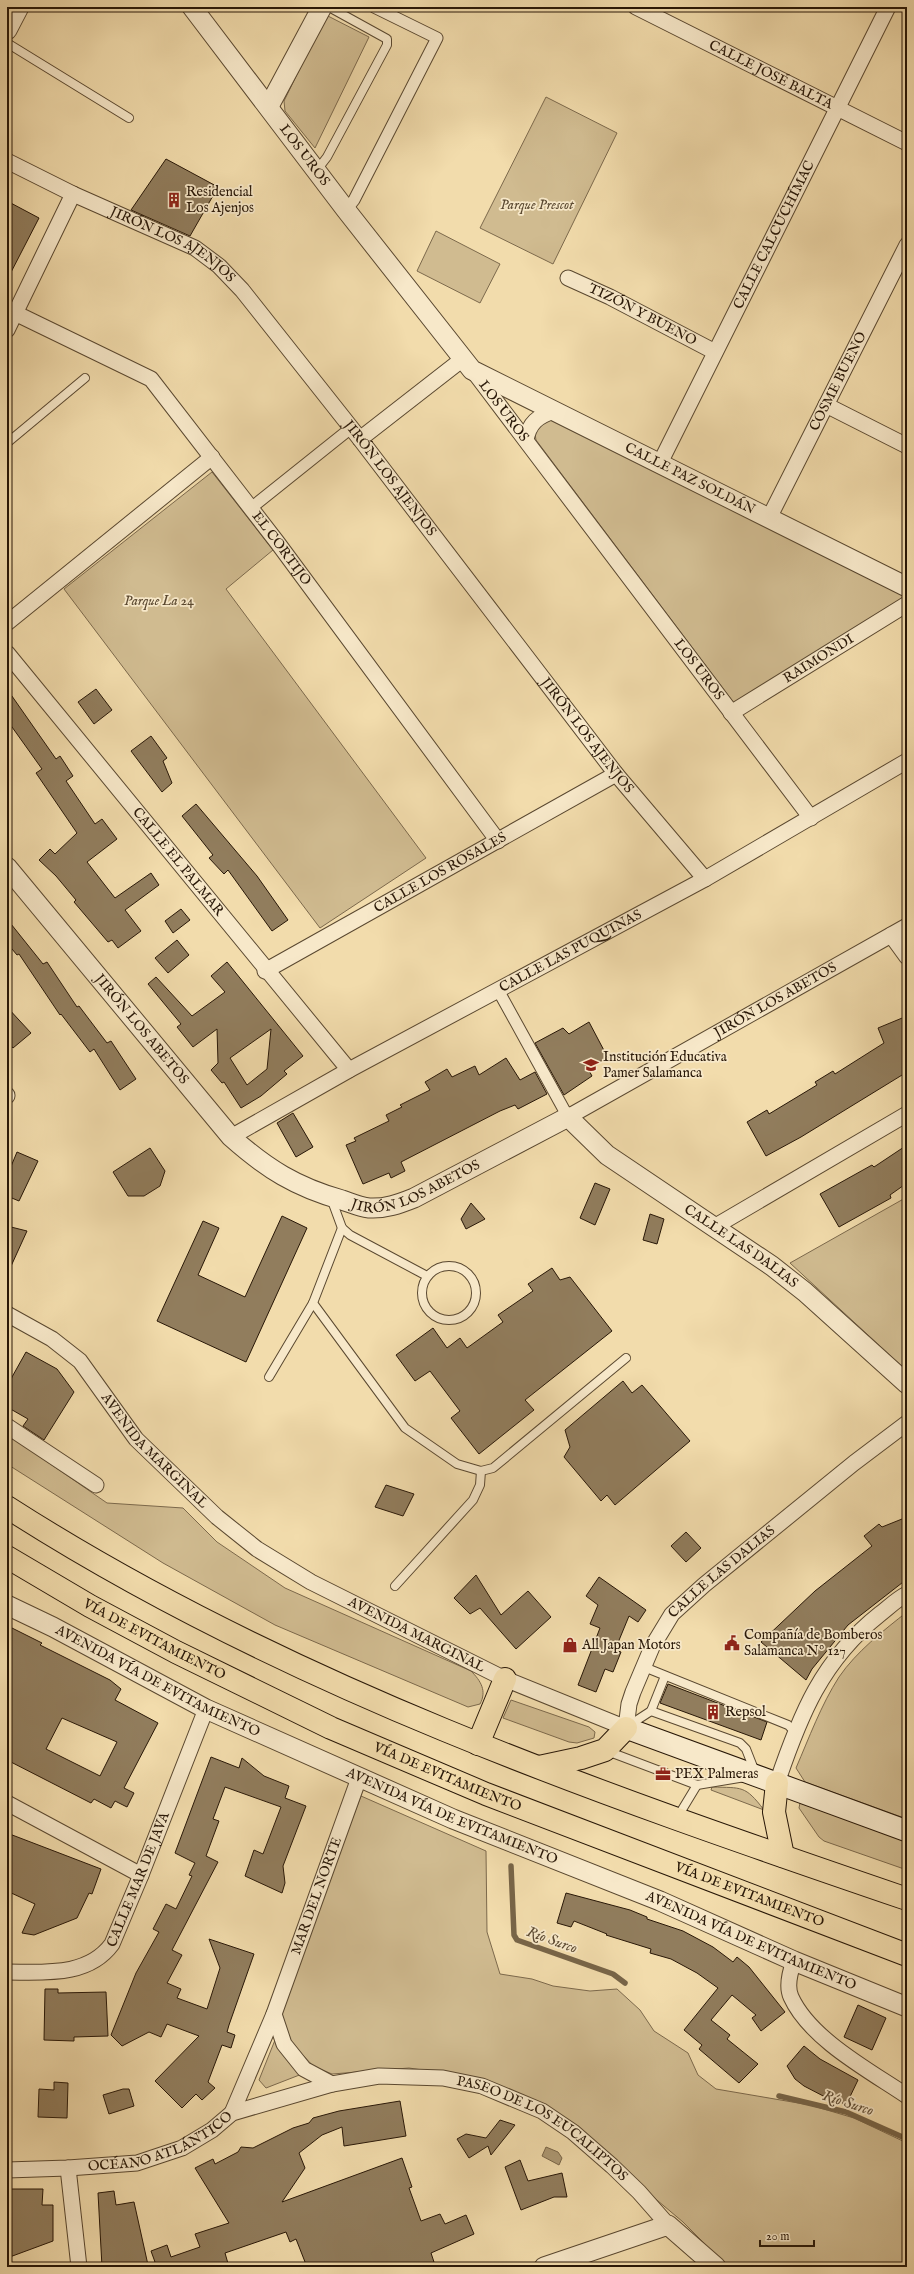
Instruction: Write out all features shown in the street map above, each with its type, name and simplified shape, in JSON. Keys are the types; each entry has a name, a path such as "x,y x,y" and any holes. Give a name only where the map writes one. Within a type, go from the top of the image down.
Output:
{"highway":[{"path":"7,1507 138,1584 222,1629 347,1689 478,1744 676,1818 907,1899"},
{"name":"VÍA DE EVITAMIENTO","path":"7,1557 90,1606 176,1652 345,1734 486,1794 907,1955"},
{"path":"478,1744 505,1679"},
{"path":"540,1767 580,1758 604,1750 626,1728"},
{"path":"777,1783 774,1812 783,1856"}],"main road":[{"name":"AVENIDA MARGINAL","path":"626,1728 907,1831"}],"street":[{"name":"LOS UROS","path":"192,7 269,106 346,210 468,364 811,818"},
{"path":"269,106 322,7"},
{"path":"346,210 354,200 437,38 374,7"},
{"name":"CALLE JOSÉ BALTA","path":"636,7 907,143"},
{"name":"CALLE CALCUCHÍMAC","path":"660,463 888,7"},
{"path":"7,30 15,8"},
{"name":"JIRÓN LOS AJENJOS","path":"7,161 73,194 195,248 219,266 242,290 355,433 616,774 705,879"},
{"path":"7,330 73,194"},
{"name":"COSME BUENO","path":"769,518 907,245"},
{"name":"TIZÓN Y BUENO","path":"568,278 610,297 715,352"},
{"name":"EL CORTIJO","path":"15,313 151,379 251,508 498,840"},
{"path":"251,508 355,433 468,364"},
{"name":"CALLE PAZ SOLDÁN","path":"468,364 554,411 907,587"},
{"path":"826,405 907,446"},
{"path":"526,440 532,422 541,415 554,411"},
{"path":"7,623 212,457"},
{"name":"RAIMONDI","path":"731,713 907,604"},
{"name":"CALLE EL PALMAR","path":"7,654 265,971 349,1070"},
{"name":"CALLE LAS PUQUINAS","path":"231,1137 349,1070 705,879 907,761"},
{"name":"CALLE LOS ROSALES","path":"265,971 616,774"},
{"name":"JIRÓN LOS ABETOS","path":"7,867 231,1137 260,1162 288,1180 330,1197 368,1208 391,1206 414,1198 568,1117 907,926"},
{"path":"892,935 907,957"},
{"path":"498,990 568,1117"},
{"path":"714,1227 907,1114"},
{"name":"CALLE LAS DALIAS","path":"568,1117 607,1155 772,1266 805,1292 907,1384"},
{"name":"AVENIDA MARGINAL","path":"7,1314 52,1339 80,1361 136,1439 217,1517 257,1549 311,1582 505,1679 626,1728"},
{"name":"CALLE LAS DALIAS","path":"626,1728 629,1704 652,1647 672,1614 710,1580 854,1463 907,1423"},
{"path":"7,1426 96,1485"},
{"path":"777,1783 794,1731 828,1667 866,1626 907,1594"},
{"name":"AVENIDA VÍA DE EVITAMIENTO","path":"7,1605 53,1627 206,1709 359,1778 453,1819 660,1901 794,1961 907,2007"},
{"name":"CALLE MAR DE JAVA","path":"7,1972 71,1969 96,1960 105,1953 112,1944 141,1875 206,1709"},
{"name":"MAR DEL NORTE","path":"232,2113 274,2014 359,1778"},
{"path":"7,1803 141,1875"},
{"path":"794,1961 789,1977 791,1996 807,2021 831,2044 907,2096"},
{"path":"274,2014 284,2044 299,2063 304,2069 332,2084"},
{"name":"PASEO DE LOS EUCALIPTOS","path":"332,2084 379,2076 403,2075 443,2078 482,2086 522,2101 542,2111 573,2132 634,2186 668,2224 716,2267"},
{"name":"OCÉANO ATLÁNTICO","path":"7,2170 113,2166 159,2156 198,2139 232,2113 332,2084"},
{"path":"68,2168 79,2267"},
{"path":"544,2267 668,2224"}],"lane":[{"path":"316,170 327,157 387,45 387,39 329,7"},
{"path":"7,43 129,118"},
{"path":"7,443 85,378"},
{"path":"330,1197 342,1228 350,1236 427,1276"},
{"path":"269,1377 313,1303 342,1228"},
{"path":"442,1266 451,1266 467,1273 473,1280 476,1298 467,1314 450,1321 442,1320 427,1310 421,1293 427,1276 442,1266"},
{"path":"313,1303 405,1428 457,1464 481,1471 493,1468 626,1358"},
{"path":"395,1586 473,1500 480,1485 481,1471"},
{"path":"644,1667 788,1725 794,1731"},
{"path":"626,1728 651,1711 665,1676"},
{"path":"604,1750 697,1785 756,1775 746,1749 740,1743 651,1711"},
{"path":"676,1818 697,1785"}],"green space":[{"path":"326,15 369,37 315,148 285,111 284,101"},
{"name":"Parque Prescot","path":"546,97 617,133 553,264 480,228"},
{"path":"436,231 500,264 480,303 417,271"},
{"path":"553,419 907,596 734,703 536,440 535,434 543,420"},
{"name":"Parque La 24","path":"212,472 273,550 226,589 426,858 320,928 64,589"},
{"path":"907,1197 907,1371 790,1263"},
{"path":"7,1434 107,1503 183,1508 217,1542 285,1588 471,1671 482,1686 483,1695 480,1704 468,1707 275,1625 163,1563 7,1464"},
{"path":"907,1612 907,1819 805,1782 796,1768 821,1710 839,1677 862,1650"},
{"path":"511,1700 589,1727 595,1732 594,1738 577,1743 569,1742 503,1718"},
{"path":"712,1787 737,1788 747,1792 764,1810 711,1790"},
{"path":"361,1796 486,1851 487,1932 500,1974 532,1979 553,1986 590,1991 617,1989 640,2010 654,2031 688,2053 698,2075 716,2089 810,2105 854,2118 907,2143 907,2267 728,2267 683,2222 626,2174 591,2139 442,2073 409,2068 332,2074 313,2066 290,2041 279,2016 283,2000"},
{"path":"800,1803 907,1841 907,1870 824,1841 819,1837 799,1808"},
{"path":"275,2040 302,2074 266,2088 259,2080"}],"shaded area":[{"path":"546,2147 558,2152 562,2158 559,2165 542,2156"}],"building":[{"name":"Residencial Los Ajenjos","path":"166,159 218,187 190,236 131,210"},
{"path":"7,201 39,218 7,280"},
{"path":"7,689 56,759 60,756 73,776 66,781 95,824 102,819 117,839 87,862 104,884 115,898 151,873 159,885 125,910 141,931 118,948 112,940 108,942 74,902 76,900 56,876 39,860 50,849 55,854 77,833 36,773 42,769 7,720"},
{"path":"96,689 112,710 94,724 78,702"},
{"path":"151,736 167,758 163,761 172,783 162,792 131,751"},
{"path":"196,804 257,876 288,920 272,931 228,870 224,874 209,858 213,855 182,816"},
{"path":"181,909 190,920 173,933 165,921"},
{"path":"7,919 43,964 47,962 77,1007 79,1006 107,1043 111,1041 136,1079 120,1090 94,1049 90,1052 61,1014 60,1015 19,954 17,955 7,943"},
{"path":"177,940 189,955 168,973 155,958"},
{"path":"227,962 303,1056 284,1071 287,1074 261,1096 241,1108 224,1082 222,1083 211,1070 218,1063 217,1029 193,1047 177,1027 181,1024 148,984 156,977 192,1016 225,992 211,976","holes":["271,1029 267,1069 247,1085 230,1058"]},
{"path":"7,1007 31,1033 13,1048 7,1041"},
{"path":"907,1016 907,1072 801,1137 766,1156 747,1122 767,1110 769,1114 817,1085 815,1082 833,1071 835,1074 884,1043 878,1028"},
{"path":"589,1022 608,1058 587,1067 592,1076 564,1095 535,1043 563,1028 569,1034"},
{"path":"506,1058 520,1080 535,1072 547,1094 518,1109 515,1105 500,1111 401,1162 405,1171 391,1178 389,1173 363,1184 346,1145 356,1141 354,1138 389,1121 386,1115 402,1107 400,1105 430,1090 425,1082 447,1069 452,1077 475,1066 479,1075"},
{"path":"293,1113 313,1147 296,1157 277,1123"},
{"path":"907,1145 907,1183 890,1195 891,1198 839,1227 820,1194 872,1165 874,1167"},
{"path":"150,1148 165,1171 160,1186 144,1196 128,1196 113,1172"},
{"path":"17,1152 38,1161 19,1201 7,1196 7,1176"},
{"path":"595,1183 610,1189 595,1225 580,1218"},
{"path":"471,1203 485,1219 466,1229 461,1219"},
{"path":"650,1214 664,1219 657,1244 643,1240"},
{"path":"282,1216 307,1228 246,1362 157,1321 203,1221 219,1228 198,1275 245,1297"},
{"path":"7,1226 27,1231 7,1275"},
{"path":"552,1268 560,1280 570,1277 612,1331 525,1400 534,1410 479,1454 451,1418 460,1411 430,1371 415,1381 396,1355 433,1328 447,1348 460,1338 467,1348 503,1322 498,1315 533,1291 528,1284"},
{"path":"26,1352 57,1369 74,1392 44,1440 23,1426 28,1419 7,1407 7,1394 12,1377"},
{"path":"623,1381 632,1393 642,1385 690,1441 615,1505 607,1495 601,1501 564,1457 570,1447 565,1430"},
{"path":"386,1485 414,1494 403,1516 375,1507"},
{"path":"907,1517 907,1579 848,1625 812,1669 806,1680 761,1642 815,1591 872,1546 864,1536 879,1524 882,1527"},
{"path":"686,1532 701,1548 686,1562 671,1546"},
{"path":"476,1575 501,1615 528,1591 551,1617 516,1649 480,1608 470,1614 454,1598"},
{"path":"599,1577 646,1610 638,1622 629,1616 615,1650 621,1652 613,1672 605,1669 596,1692 578,1685 600,1628 590,1624 598,1605 586,1596"},
{"path":"12,1628 42,1643 40,1645 110,1680 121,1689 115,1700 158,1723 124,1788 134,1793 127,1807 115,1801 111,1808 94,1799 91,1803 7,1760 7,1638","holes":["62,1718 117,1742 100,1776 46,1749"]},
{"name":"Repsol","path":"668,1684 767,1722 761,1740 660,1703"},
{"path":"211,1757 239,1768 242,1758 264,1776 289,1786 285,1798 306,1806 283,1866 285,1883 282,1893 245,1876 254,1850 263,1854 281,1807 225,1787 213,1819 219,1821 206,1856 218,1862 172,1950 182,1955 167,1983 181,1989 177,1998 207,2009 220,1968 209,1939 254,1954 227,2032 235,2035 231,2048 222,2045 208,2082 215,2088 202,2100 196,2094 182,2108 155,2081 199,2036 167,2024 161,2037 149,2032 122,2046 111,2035 136,1973 159,1932 153,1929 166,1904 176,1909 192,1876 189,1875 195,1863 175,1853"},
{"path":"7,1833 101,1869 92,1894 89,1893 77,1918 34,1935 22,1933 35,1904 7,1891"},
{"path":"566,1893 630,1910 647,1917 647,1919 683,1931 713,1947 733,1962 737,1957 749,1967 785,2012 761,2031 752,2018 756,2015 732,1995 711,2020 730,2035 727,2039 758,2064 739,2083 699,2049 702,2045 684,2030 718,1988 697,1973 671,1959 650,1953 651,1949 606,1935 607,1934 574,1921 571,1927 557,1923"},
{"path":"45,1989 58,1989 58,1993 106,1992 108,2036 74,2037 74,2041 44,2040"},
{"path":"858,2005 886,2018 872,2050 844,2037"},
{"path":"804,2046 820,2059 858,2080 846,2105 831,2097 829,2099 804,2086 795,2079 787,2066"},
{"path":"54,2082 68,2083 67,2118 38,2117 39,2089 54,2090"},
{"path":"123,2089 129,2089 134,2106 109,2114 103,2095"},
{"path":"400,2101 406,2136 344,2146 342,2127 322,2135 299,2153 305,2168 282,2202 402,2158 412,2187 409,2188 421,2221 440,2214 445,2224 466,2215 474,2234 431,2253 434,2262 420,2267 307,2267 296,2239 290,2242 286,2232 225,2253 229,2267 102,2267 98,2193 114,2191 116,2205 134,2202 148,2265 155,2262 151,2251 167,2245 171,2257 200,2247 195,2234 229,2223 195,2168 213,2159 215,2164 238,2152 241,2147 253,2148 293,2128 309,2123 313,2118 339,2111"},
{"path":"500,2120 515,2125 491,2155 488,2146 469,2158 457,2139 466,2134 486,2138"},
{"path":"520,2160 528,2181 562,2173 567,2197 554,2197 521,2210 505,2167"},
{"path":"7,2189 43,2189 42,2205 53,2205 53,2241 7,2258"}],"waterway":[{"name":"Río Surco","path":"511,1866 514,1935 517,1940 613,1974 625,1983"},
{"name":"Río Surco","path":"779,2096 846,2112 907,2139"}],"place":[{"name":"Residencial Los Ajenjos","path":"174,200"},
{"name":"Institución Educativa Pamer Salamanca","path":"591,1065"},
{"name":"Compañía de Bomberos Salamanca Nº 127","path":"732,1643"},
{"name":"All Japan Motors","path":"570,1645"},
{"name":"Repsol","path":"713,1712"},
{"name":"PEX Palmeras","path":"663,1774"}]}
